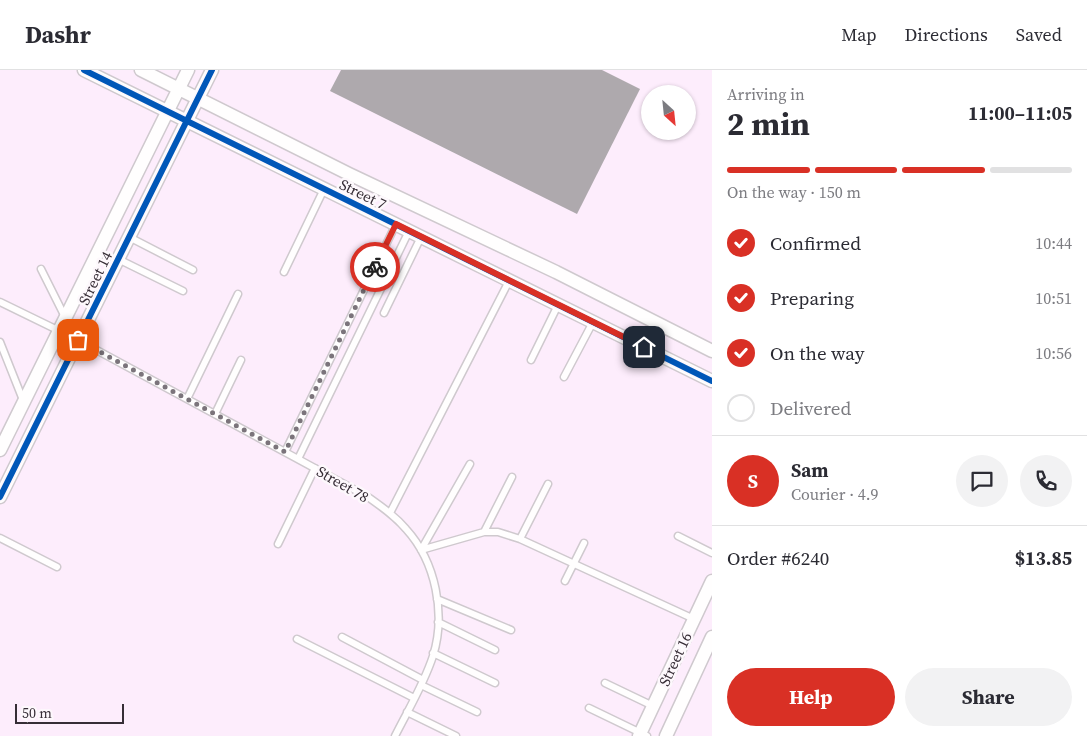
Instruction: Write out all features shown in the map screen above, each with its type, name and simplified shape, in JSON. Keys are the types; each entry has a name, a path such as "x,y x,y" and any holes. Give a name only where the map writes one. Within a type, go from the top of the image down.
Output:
{"street":[{"name":"Street 7","path":"84,70 712,381"},
{"name":"Street 7","path":"141,70 349,174 556,272 712,351"},
{"name":"Street 14","path":"0,450 188,70"},
{"name":"Street 14","path":"0,497 212,70"},
{"name":"Street 16","path":"642,735 653,706 712,581"},
{"name":"Street 16","path":"666,736 712,637"}],"lane":[{"path":"284,272 324,189"},
{"path":"285,452 396,224"},
{"path":"384,313 415,234"},
{"path":"298,459 415,234"},
{"path":"129,237 194,270"},
{"path":"118,259 183,290"},
{"path":"41,268 65,318"},
{"path":"390,513 509,281"},
{"path":"187,399 238,294"},
{"name":"Street 78","path":"0,302 78,340 368,497 390,513 407,530 421,550 432,574 437,599 438,622 434,653 395,736"},
{"path":"531,360 558,305"},
{"path":"564,378 593,322"},
{"path":"0,342 2,353 24,402"},
{"path":"215,414 241,360"},
{"path":"421,550 470,464"},
{"path":"278,544 315,468"},
{"path":"484,532 512,478"},
{"path":"520,539 548,484"},
{"path":"421,550 484,532 498,532 520,539 694,618"},
{"path":"678,536 712,553"},
{"path":"0,538 57,567"},
{"path":"565,581 584,543"},
{"path":"437,599 511,630"},
{"path":"438,622 495,650"},
{"path":"342,637 477,712"},
{"path":"297,639 414,698"},
{"path":"434,653 495,683"},
{"path":"605,683 653,706"},
{"path":"590,708 642,735"},
{"path":"407,712 456,736"}],"shaded area":[{"path":"0,70 712,70 712,736 0,736"}],"building":[{"path":"341,70 602,70 640,89 577,214 330,91"}],"cycle path":[{"path":"84,70 712,381"},
{"path":"0,497 212,70"}],"way so far":[{"path":"78,340 285,452 375,267"}],"route":[{"path":"375,267 396,224 644,347"}]}
